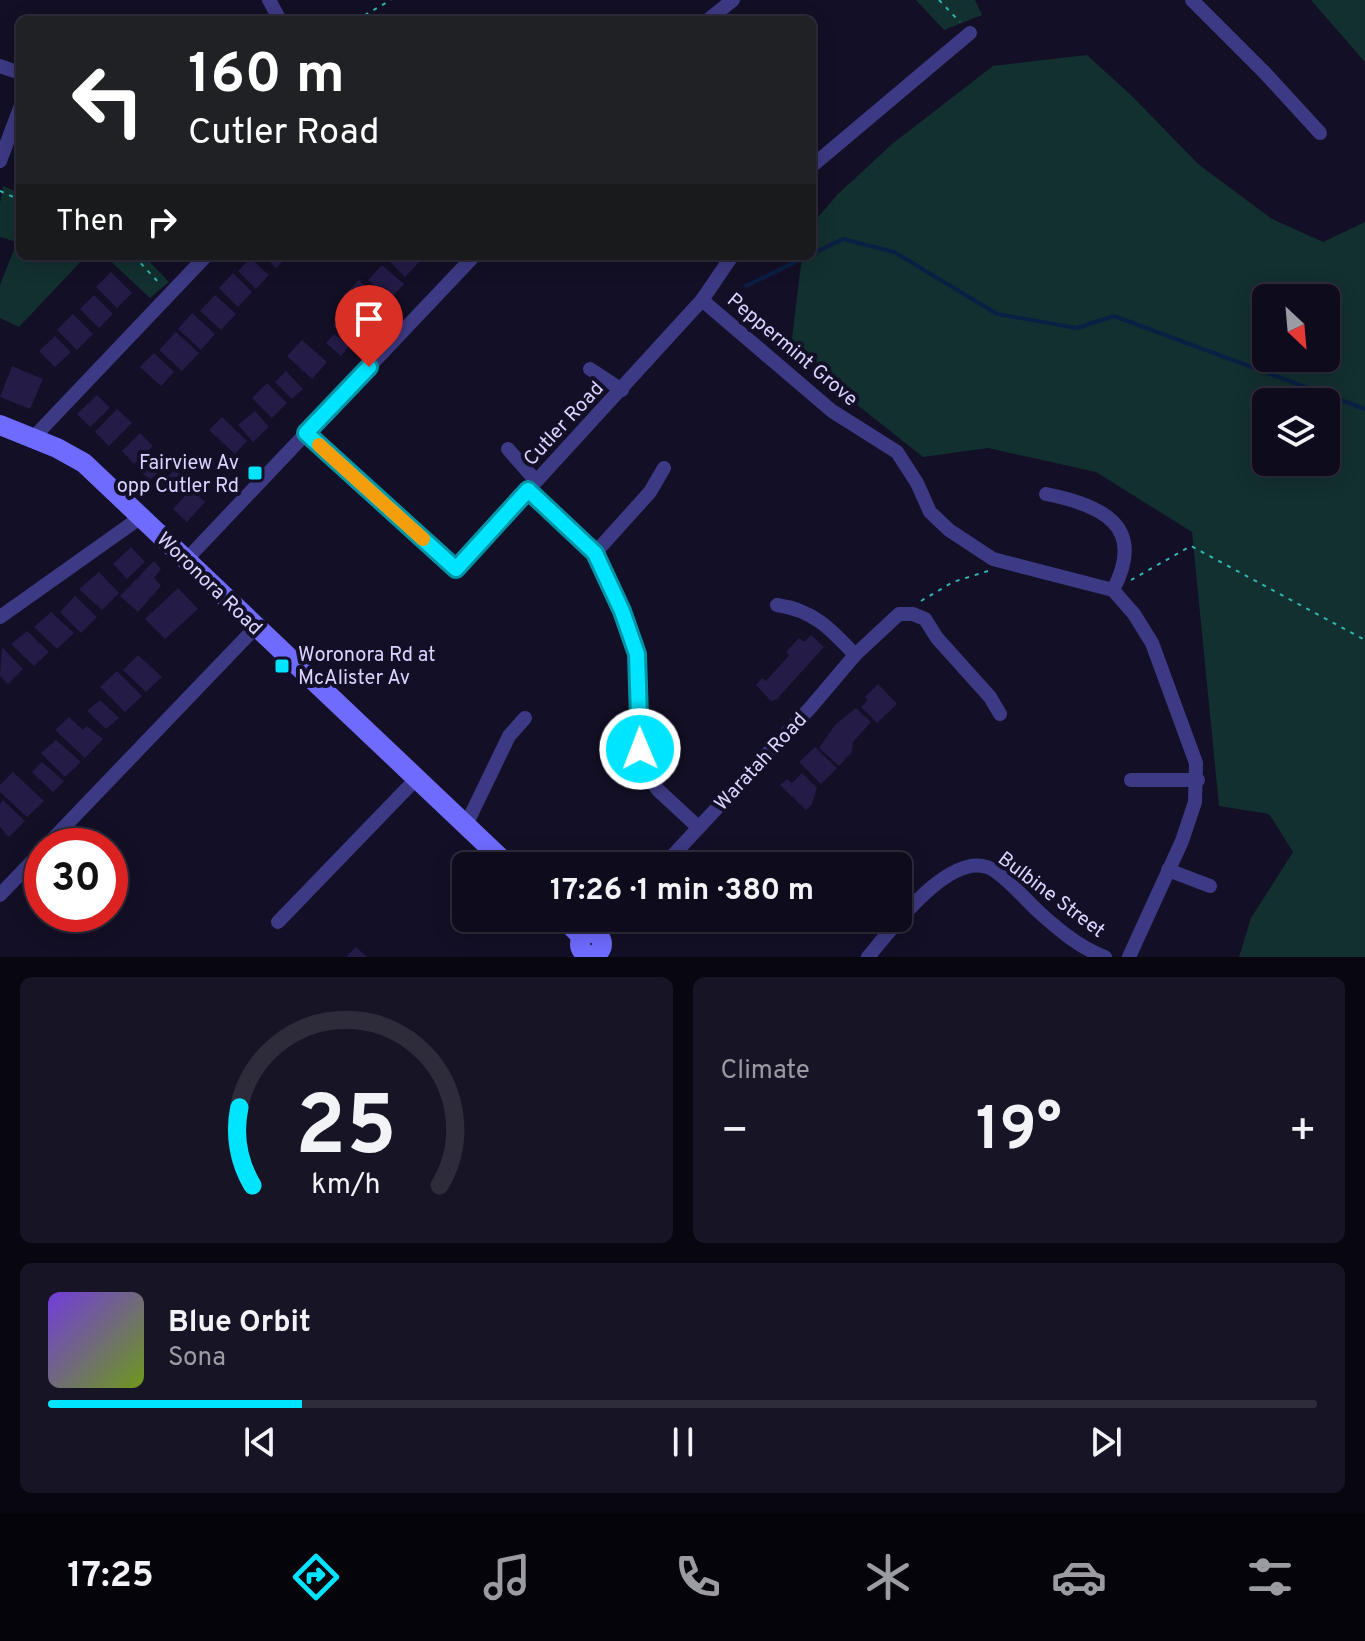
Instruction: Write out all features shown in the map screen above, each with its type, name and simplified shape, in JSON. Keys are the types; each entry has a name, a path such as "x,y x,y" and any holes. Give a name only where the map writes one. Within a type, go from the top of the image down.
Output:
{"street":[{"path":"713,16 733,0"},
{"path":"1192,0 1320,133"},
{"path":"816,163 970,33"},
{"path":"0,161 16,119"},
{"path":"33,438 202,260"},
{"path":"186,560 470,260"},
{"name":"Cutler Road","path":"306,433 456,569 702,300 729,260"},
{"name":"Peppermint Grove","path":"702,300 832,411 897,452 917,483 930,512 949,530 993,559 1113,590"},
{"path":"590,369 622,390"},
{"name":"Woronora Road","path":"0,425 84,463 494,852"},
{"path":"508,449 532,485 595,553 626,621 637,654 640,749 649,777 658,790 698,827"},
{"path":"595,553 650,492 664,468"},
{"path":"1046,494 1100,510 1120,528 1125,553 1121,575 1113,590 1134,614 1152,643 1196,763 1198,780 1195,802 1129,957"},
{"path":"0,617 141,517"},
{"path":"777,605 796,608 828,626 855,655"},
{"path":"899,614 913,614 925,619 937,638 990,697 1000,714"},
{"name":"Waratah Road","path":"676,852 811,707 855,655 899,614"},
{"path":"63,828 256,627"},
{"path":"466,825 509,736 525,718"},
{"path":"278,922 417,778"},
{"path":"1131,780 1198,780"},
{"name":"Bulbine Street","path":"868,957 913,906 945,877 970,865 994,870 1056,928 1105,957"},
{"path":"0,895 24,870"},
{"path":"1168,870 1210,886"},
{"path":"576,932 590,948 604,932"}],"path":[{"path":"363,16 391,0"},
{"path":"939,0 956,18"},
{"path":"138,260 170,294"},
{"path":"1113,590 1191,546 1365,640"},
{"path":"899,614 953,582 988,571 993,559"}],"green space":[{"path":"916,0 975,0 982,15 944,30"},
{"path":"1311,0 1365,0 1365,62"},
{"path":"1087,55 1198,164 1272,219 1323,242 1365,222 1365,957 1239,957 1251,918 1293,852 1269,814 1219,806 1192,532 1096,472 988,448 923,457 851,400 791,346 802,260 816,260 816,219 838,194 892,144 993,66"},
{"path":"3,186 16,191 16,242 0,237"},
{"path":"16,245 16,260 82,260 19,327 0,318 0,285"},
{"path":"109,260 148,260 169,282 150,298"}],"building":[{"path":"248,260 252,260 269,275 256,289 238,271"},
{"path":"268,260 284,260 276,268"},
{"path":"388,260 420,261 405,277"},
{"path":"382,265 404,284 390,299 368,280"},
{"path":"111,272 132,293 117,308 96,287"},
{"path":"233,273 252,292 238,307 219,288"},
{"path":"359,280 383,303 366,319 343,296"},
{"path":"94,295 113,314 99,328 80,309"},
{"path":"215,295 236,314 221,330 200,311"},
{"path":"347,311 365,327 351,343 333,326"},
{"path":"192,313 215,334 201,350 178,329"},
{"path":"73,314 93,334 77,350 57,330"},
{"path":"176,332 199,353 182,371 159,350"},
{"path":"334,334 349,346 341,356 326,343"},
{"path":"55,336 71,352 55,367 39,351"},
{"path":"302,340 327,362 312,379 287,356"},
{"path":"154,353 174,372 161,386 140,367"},
{"path":"12,366 43,379 30,409 0,397"},
{"path":"286,371 303,389 292,399 275,382"},
{"path":"267,383 287,403 272,418 252,398"},
{"path":"97,395 110,408 90,427 77,414"},
{"path":"117,409 132,423 109,446 95,432"},
{"path":"255,411 269,427 253,442 238,425"},
{"path":"222,417 247,441 235,454 209,430"},
{"path":"140,433 153,446 134,464 122,451"},
{"path":"151,457 163,468 150,480 139,470"},
{"path":"175,469 187,481 172,495 160,484"},
{"path":"191,489 205,502 187,522 173,509"},
{"path":"131,547 145,562 127,579 113,564"},
{"path":"154,561 161,569 154,578 161,586 138,612 120,596"},
{"path":"99,572 119,593 102,610 79,589"},
{"path":"178,588 198,609 165,639 145,619"},
{"path":"75,596 97,617 81,633 60,612"},
{"path":"51,612 74,633 57,649 34,627"},
{"path":"27,631 49,652 34,666 11,644"},
{"path":"811,635 824,647 777,699 771,701 756,685 762,678 766,681 789,655 786,652 799,638 804,642"},
{"path":"2,647 23,669 8,684 0,676"},
{"path":"138,655 162,677 146,692 123,670"},
{"path":"117,671 142,696 125,712 100,687"},
{"path":"878,684 897,704 877,723 861,707 868,700 865,697"},
{"path":"100,700 119,718 106,729 87,711"},
{"path":"856,708 871,722 853,742 852,752 839,766 819,748 835,725"},
{"path":"69,717 83,730 87,726 103,739 85,758 55,730"},
{"path":"56,740 81,762 65,777 41,753"},
{"path":"815,747 837,768 821,784 799,762"},
{"path":"42,762 64,781 53,792 32,772"},
{"path":"13,772 44,801 27,817 0,792 0,785"},
{"path":"802,773 817,788 812,804 806,810 780,785 787,779 792,783"},
{"path":"3,800 25,821 9,837 0,827 0,804"},
{"path":"356,947 367,957 346,957"}],"waterway":[{"path":"816,252 843,239 894,252 997,314 1077,328 1114,316 1365,409"},
{"path":"746,286 800,260"}],"slow traffic":[{"path":"319,445 423,539"}],"place":[{"name":"Fairview Av opp Cutler Rd","path":"255,473"},
{"name":"Woronora Rd at McAlister Av","path":"282,666"}],"route":[{"path":"369,367 306,433 456,569 528,490 595,553 622,611 637,654 640,749"}]}
